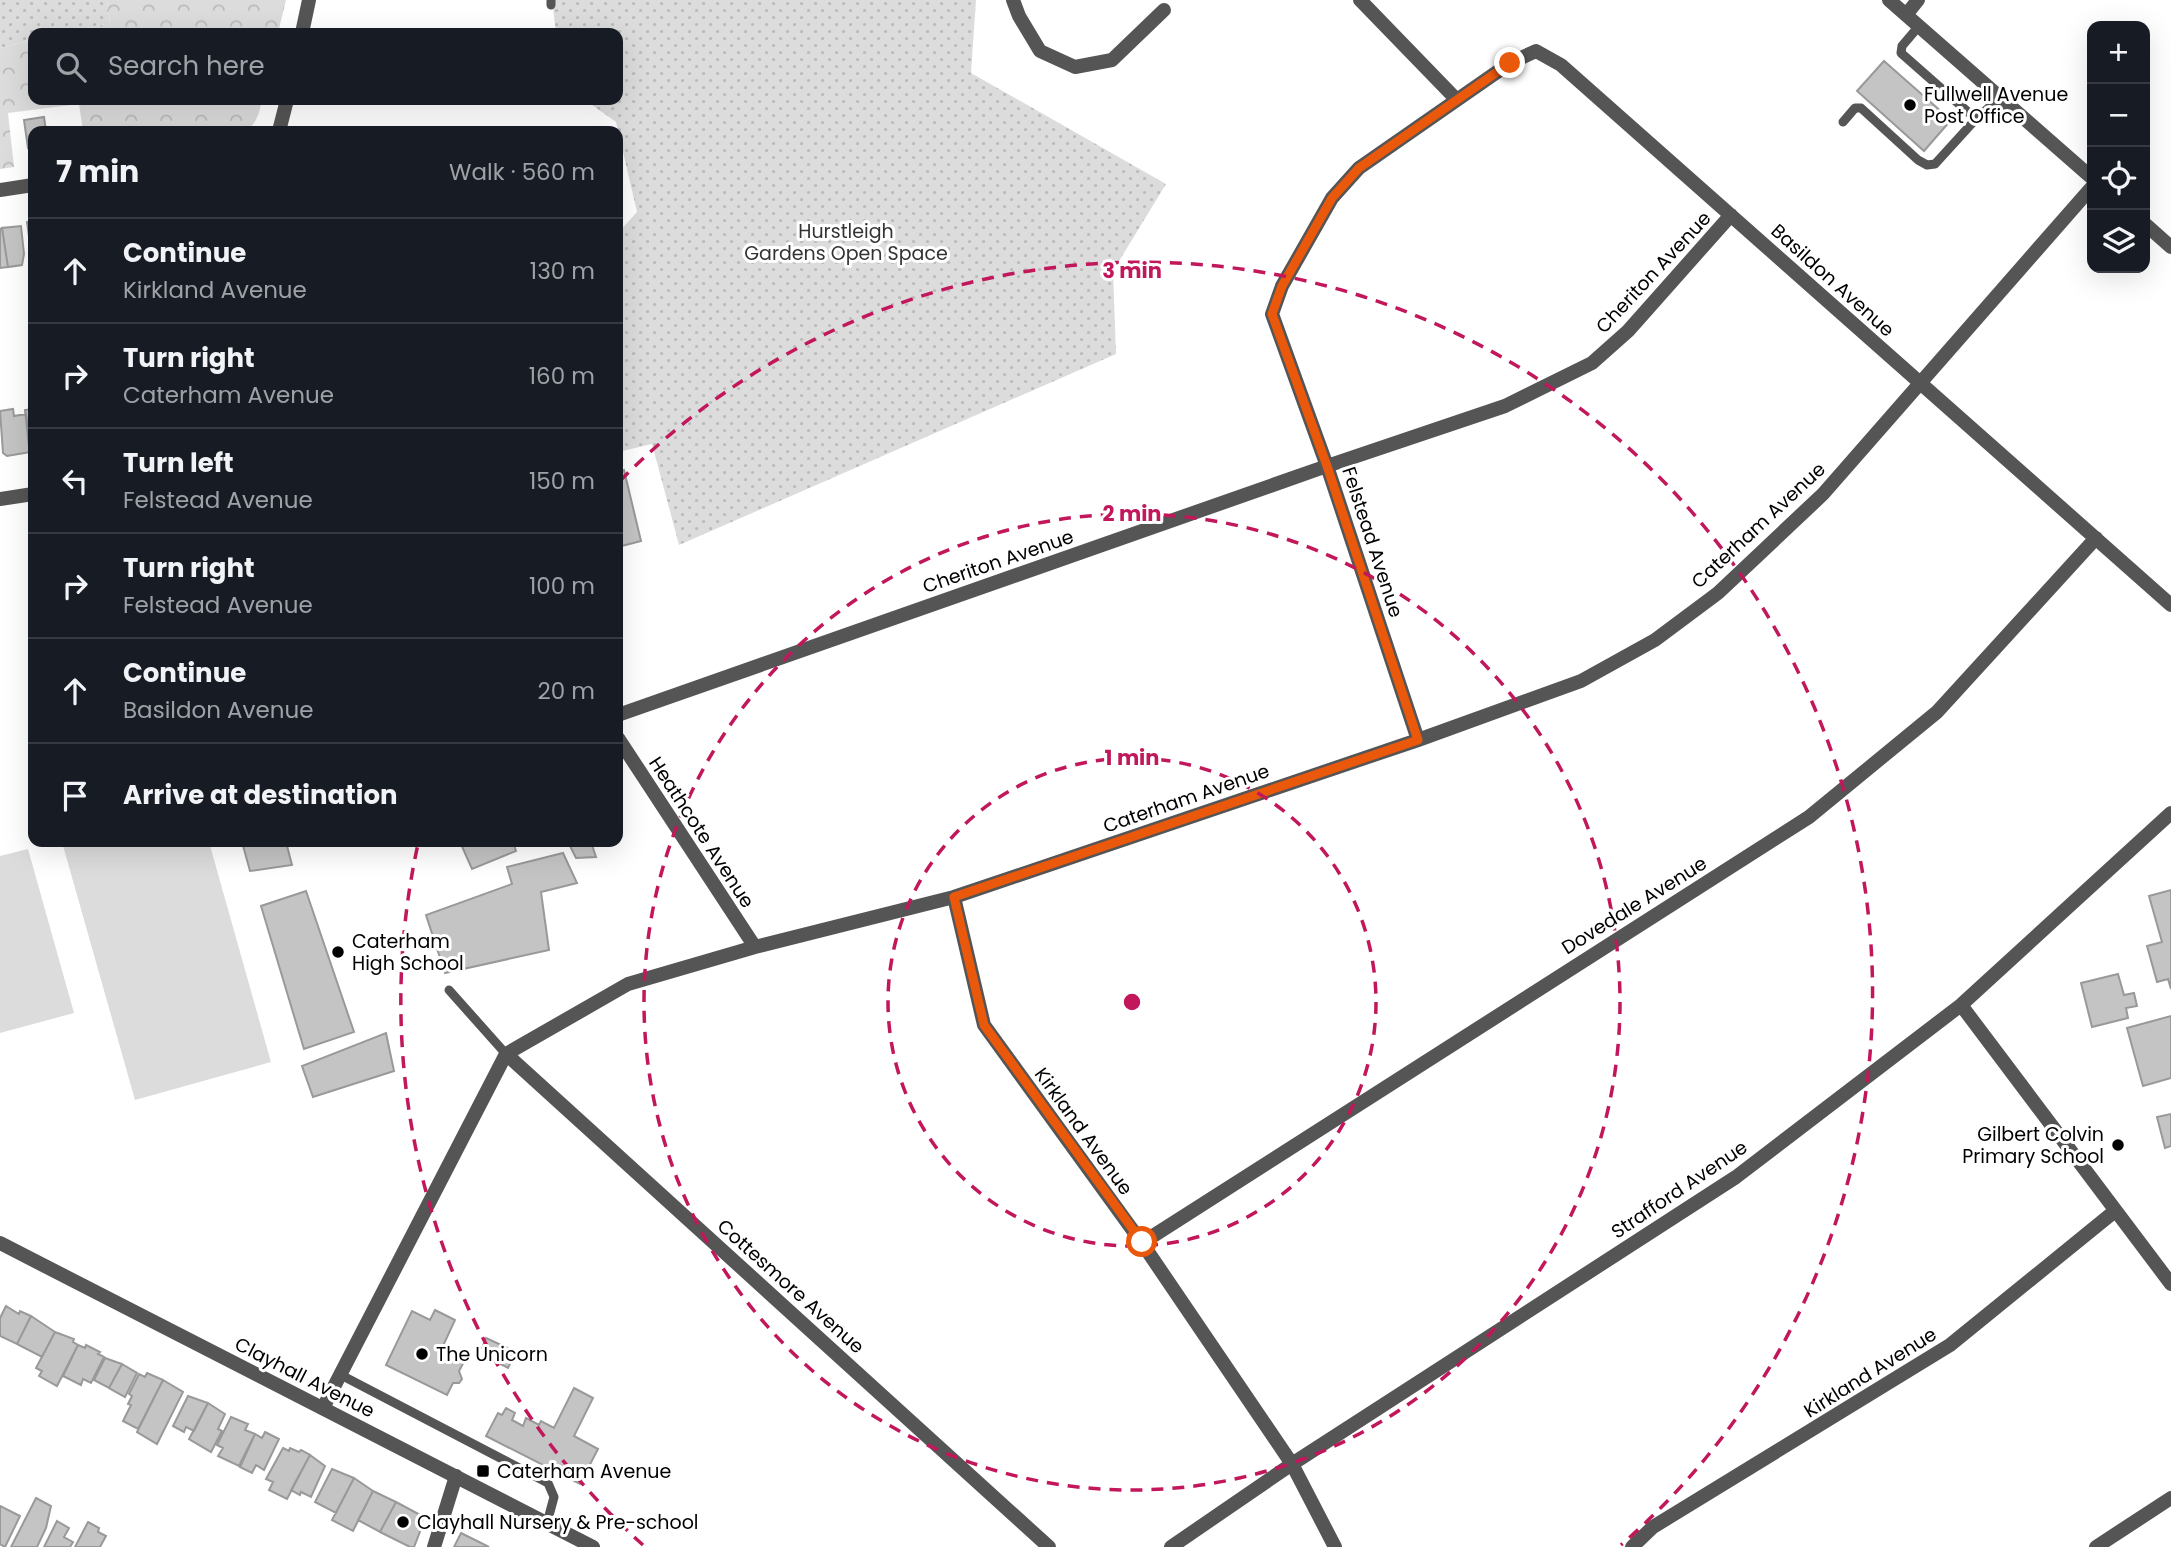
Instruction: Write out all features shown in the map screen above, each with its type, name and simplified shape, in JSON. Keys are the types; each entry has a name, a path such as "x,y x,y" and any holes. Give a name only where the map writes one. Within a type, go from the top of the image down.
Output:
{"street":[{"path":"303,28 309,0"},
{"path":"1013,0 1018,16 1040,51 1075,67 1112,60 1164,10"},
{"path":"1360,0 1456,99"},
{"path":"1889,0 2087,174"},
{"path":"1906,15 1918,0"},
{"name":"Basildon Avenue","path":"1456,99 1510,63 1536,51 1562,65 2171,605"},
{"name":"Felstead Avenue","path":"1418,740 1327,466 1272,314 1282,286 1332,198 1359,168 1456,99"},
{"path":"280,126 286,105"},
{"path":"0,190 28,186"},
{"name":"Caterham Avenue","path":"506,1054 628,984 755,947 954,897 1418,740 1581,681 1655,640 1718,593 1813,503 1921,384 2087,193"},
{"name":"Cheriton Avenue","path":"623,713 1327,466 1505,407 1592,363 1628,331 1731,215"},
{"path":"2150,228 2171,247"},
{"path":"0,499 28,495"},
{"name":"Dovedale Avenue","path":"1142,1242 1809,817 1937,712 2096,538"},
{"name":"Heathcote Avenue","path":"623,746 755,947"},
{"name":"Strafford Avenue","path":"1171,1547 1292,1464 1736,1177 1961,1005 2171,813"},
{"name":"Kirkland Avenue","path":"954,897 984,1025 1142,1242 1292,1464 1335,1547"},
{"path":"1961,1005 2171,1284"},
{"path":"323,1408 506,1054"},
{"name":"Cottesmore Avenue","path":"506,1054 1049,1547"},
{"name":"Kirkland Avenue","path":"1632,1547 1653,1527 1950,1345 2115,1211"},
{"name":"Clayhall Avenue","path":"0,1243 593,1547"},
{"path":"434,1547 456,1476"},
{"path":"2096,1547 2168,1505"}],"lane":[{"path":"1919,26 1902,47 1901,53 1976,119"},
{"path":"1843,122 1855,108 1861,108 1918,160 1927,165 1935,164 1976,119 2001,97"},
{"path":"449,990 506,1054"},
{"path":"341,1375 548,1483 554,1497 547,1523"}],"green space":[{"path":"0,0 107,0 110,23 88,28 28,28 28,41 0,48"},
{"path":"107,0 286,0 279,28 88,28 110,23"},
{"name":"Hurstleigh Gardens Open Space","path":"552,0 976,0 971,73 1166,184 1113,271 1116,354 679,545 652,444 623,451 623,227 637,212 623,152 623,126 617,126 616,122 592,105 623,105 623,28 555,28"},
{"path":"28,41 28,105 71,105 8,113 14,167 0,169 0,48"},
{"path":"79,105 261,105 255,122 251,126 82,126"},
{"path":"63,847 210,847 271,1062 135,1100"},
{"path":"28,849 74,1013 0,1033 0,856"}],"building":[{"path":"1884,61 1951,120 1924,151 1857,91"},
{"path":"44,117 45,126 28,126 28,148 24,120"},
{"path":"21,226 24,254 22,265 8,267 2,228"},
{"path":"2,228 8,267 0,268 0,229"},
{"path":"13,409 14,416 26,414 28,452 7,456 3,453 0,411"},
{"path":"25,410 28,410 28,437"},
{"path":"623,470 641,541 623,546"},
{"path":"243,847 287,847 292,865 250,871"},
{"path":"462,847 515,847 516,851 472,869"},
{"path":"570,847 593,847 596,857 576,858"},
{"path":"563,853 577,883 541,892 549,950 445,973 426,915 512,884 507,867"},
{"path":"2171,890 2171,989 2168,979 2157,982 2147,946 2162,942 2149,896"},
{"path":"306,891 354,1032 304,1049 261,906"},
{"path":"2118,974 2124,995 2134,993 2137,1006 2126,1008 2128,1018 2092,1027 2081,983"},
{"path":"2171,1016 2171,1078 2143,1086 2127,1028"},
{"path":"386,1033 394,1071 313,1097 302,1066"},
{"path":"2171,1114 2171,1146 2165,1148 2157,1117"},
{"path":"6,1306 19,1314 20,1311 31,1316 17,1344 0,1336 0,1318"},
{"name":"The Unicorn","path":"435,1310 455,1320 442,1348 465,1360 459,1371 462,1379 459,1383 453,1383 447,1395 386,1365 412,1311 430,1320"},
{"path":"31,1316 55,1332 42,1357 17,1344"},
{"path":"55,1332 74,1339 73,1342 78,1345 57,1386 39,1376 42,1371 36,1368"},
{"path":"486,1338 516,1352 508,1368 491,1359 494,1354 482,1348"},
{"path":"78,1345 85,1348 86,1345 104,1357 91,1383 83,1379 81,1385 63,1376"},
{"path":"105,1358 122,1364 109,1388 94,1380"},
{"path":"122,1364 137,1373 125,1397 109,1388"},
{"path":"147,1373 163,1380 138,1429 123,1421 131,1405 128,1404 132,1396 129,1394 139,1374 145,1377"},
{"path":"163,1380 183,1392 157,1444 137,1432"},
{"path":"574,1388 593,1398 574,1436 598,1449 580,1484 486,1436 498,1413 502,1415 506,1408 515,1413 512,1420 523,1426 526,1418 539,1425 541,1421 554,1428"},
{"path":"188,1396 208,1403 194,1431 186,1427 184,1432 173,1426"},
{"path":"208,1403 225,1414 218,1429 222,1431 211,1452 189,1439"},
{"path":"231,1417 248,1424 245,1430 255,1434 239,1466 218,1456 223,1448 217,1445"},
{"path":"265,1432 279,1439 264,1470 256,1465 252,1473 240,1467 255,1434 262,1438"},
{"path":"283,1448 289,1451 290,1448 299,1452 301,1450 310,1455 287,1499 269,1490 273,1482 266,1479"},
{"path":"310,1455 325,1466 311,1497 291,1490"},
{"path":"332,1469 354,1478 336,1513 315,1502"},
{"path":"354,1478 373,1491 353,1531 332,1520"},
{"path":"373,1491 396,1502 380,1532 358,1520"},
{"path":"36,1498 51,1506 46,1528 37,1547 11,1547"},
{"name":"Clayhall Nursery & Pre-school","path":"396,1502 424,1517 418,1528 421,1529 414,1547 380,1532"},
{"path":"0,1506 20,1516 5,1547 0,1544"},
{"path":"57,1521 69,1528 64,1537 73,1542 70,1547 44,1547"},
{"path":"88,1522 106,1536 100,1547 75,1547"},
{"path":"461,1533 489,1547 454,1547"}],"place":[{"name":"Fullwell Avenue Post Office","path":"1910,105"},
{"name":"Caterham High School","path":"338,952"},
{"name":"Gilbert Colvin Primary School","path":"2118,1145"},
{"name":"The Unicorn","path":"422,1354"},
{"name":"Caterham Avenue","path":"483,1471"},
{"name":"Clayhall Nursery & Pre-school","path":"403,1522"}],"route":[{"path":"1142,1242 984,1025 954,897 1418,740 1327,466 1272,314 1282,286 1332,198 1359,168 1510,63"}]}
